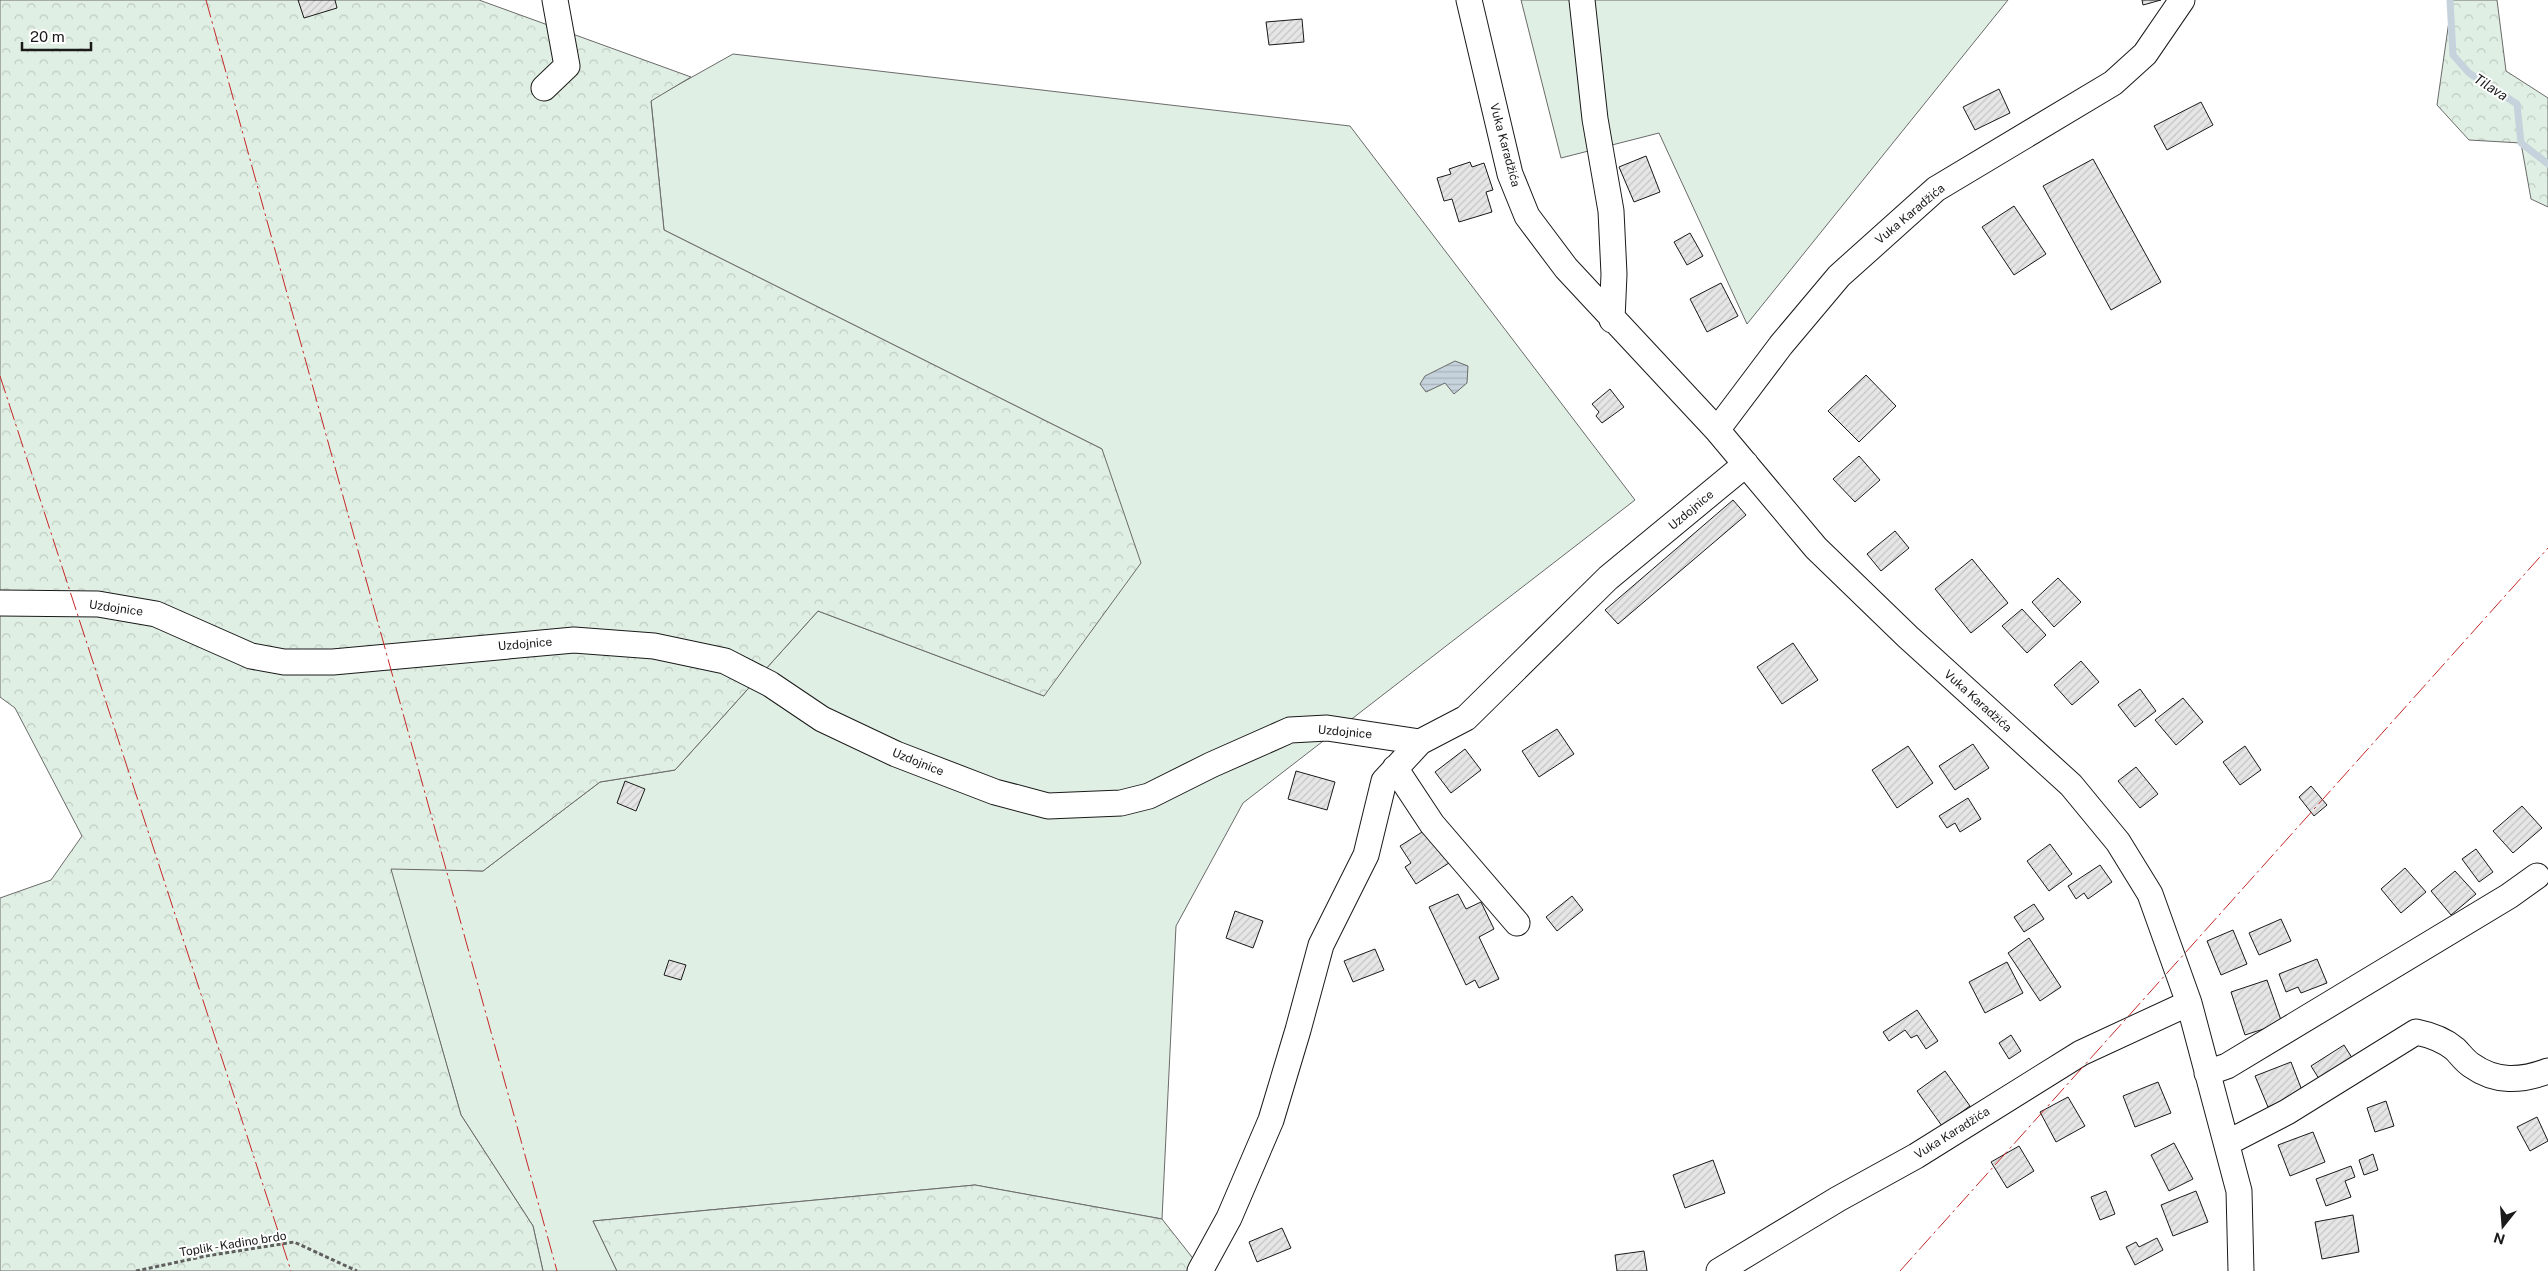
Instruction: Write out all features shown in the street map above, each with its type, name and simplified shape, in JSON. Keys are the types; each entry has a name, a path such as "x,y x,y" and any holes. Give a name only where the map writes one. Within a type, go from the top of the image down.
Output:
{"street":[{"path":"544,88 567,66 555,0"},
{"name":"Vuka Karadžića","path":"1469,0 1510,174 1527,216 1566,268 1612,320 1717,430 1816,548 1908,637 2070,785 2118,842 2150,894 2189,1003 2207,1074 2228,1143 2239,1191 2241,1271"},
{"path":"1582,0 1594,109 1611,211 1614,274 1612,320"},
{"name":"Vuka Karadžića","path":"1717,430 1781,345 1846,270 1936,189 2018,142 2113,83 2145,54 2182,0"},
{"name":"Uzdojnice","path":"0,603 98,604 156,614 251,656 284,662 333,662 574,640 654,646 725,661 770,684 822,719 896,754 995,792 1048,806 1121,802 1149,796 1211,765 1290,730 1327,728 1420,742 1466,718 1608,578 1746,464"},
{"path":"1200,1271 1229,1218 1271,1120 1321,945 1366,855 1384,781 1420,742"},
{"path":"1395,768 1432,824 1517,923"},
{"path":"2207,1074 2236,1060 2509,896 2537,876"},
{"name":"Vuka Karadžića","path":"1719,1271 1838,1199 1916,1156 2081,1054 2189,1003"},
{"path":"2228,1143 2287,1112 2416,1032 2434,1035 2454,1048 2470,1065 2492,1077 2511,1080 2548,1071"}],"path":[{"name":"Toplik - Kadino brdo","path":"136,1271 206,1256 294,1242 357,1271"}],"green space":[{"path":"0,0 479,0 691,77 651,101 664,230 1102,449 1141,563 1044,696 818,611 675,770 600,782 483,871 391,869 461,1115 533,1226 543,1271 0,1271 0,898 51,880 82,836 15,708 0,697"},
{"path":"1521,0 2008,0 1747,324 1659,133 1561,158"},
{"path":"2452,0 2497,0 2506,71 2548,98 2548,207 2531,199 2521,143 2469,140 2437,105"},
{"path":"733,54 1350,126 1635,500 1243,803 1176,926 1162,1219 975,1185 593,1221 617,1271 543,1271 533,1226 461,1115 390,868 483,871 600,782 675,770 818,611 1044,696 1102,449 664,230 651,100"},
{"path":"975,1185 1162,1219 1203,1271 617,1271 593,1221"}],"shaded area":[{"path":"1455,361 1468,366 1467,383 1454,394 1445,383 1426,392 1420,384 1425,376"}],"building":[{"path":"298,0 335,0 337,8 304,18"},
{"path":"2142,0 2161,0 2143,5"},
{"path":"1302,19 1304,42 1269,45 1266,22"},
{"path":"1999,89 2010,113 1975,130 1963,107"},
{"path":"2201,102 2213,125 2167,150 2154,126"},
{"path":"1646,156 1660,192 1634,202 1619,167"},
{"path":"2093,159 2161,282 2111,310 2043,186"},
{"path":"1470,162 1472,167 1484,163 1493,190 1486,192 1492,212 1459,222 1452,199 1444,201 1437,178 1451,174 1449,169"},
{"path":"2014,206 2046,254 2014,275 1982,227"},
{"path":"1690,233 1703,256 1687,265 1674,242"},
{"path":"1721,283 1738,316 1707,332 1690,299"},
{"path":"1866,375 1896,406 1859,442 1828,411"},
{"path":"1610,389 1624,407 1602,423 1596,416 1599,412 1592,404"},
{"path":"1859,456 1880,480 1855,502 1833,479"},
{"path":"1733,500 1746,515 1618,624 1605,610"},
{"path":"1895,531 1909,548 1881,571 1867,554"},
{"path":"1972,559 2008,603 1971,633 1935,589"},
{"path":"2058,578 2081,602 2054,627 2032,602"},
{"path":"2022,609 2046,635 2027,653 2002,626"},
{"path":"1793,643 1818,680 1782,704 1757,667"},
{"path":"2081,661 2099,682 2072,705 2054,685"},
{"path":"2140,689 2156,711 2135,727 2118,705"},
{"path":"2183,698 2203,722 2176,745 2155,720"},
{"path":"1557,729 1574,754 1539,777 1522,751"},
{"path":"1973,744 1989,768 1955,790 1939,766"},
{"path":"1908,746 1933,783 1897,808 1872,770"},
{"path":"2245,746 2261,770 2240,785 2223,762"},
{"path":"1465,749 1481,770 1451,793 1435,772"},
{"path":"2136,767 2158,794 2140,808 2118,781"},
{"path":"1296,771 1335,782 1327,810 1288,799"},
{"path":"625,781 645,789 636,811 617,803"},
{"path":"2311,786 2327,805 2314,816 2299,797"},
{"path":"1968,798 1981,819 1960,832 1955,823 1947,828 1939,816"},
{"path":"2522,806 2542,828 2513,853 2493,831"},
{"path":"1427,829 1449,863 1416,884 1405,867 1411,863 1400,846"},
{"path":"2050,844 2072,874 2049,891 2027,861"},
{"path":"2476,849 2493,872 2479,882 2462,859"},
{"path":"2100,865 2112,882 2088,899 2084,893 2076,899 2068,886"},
{"path":"2405,868 2426,892 2401,913 2381,889"},
{"path":"2455,871 2476,894 2451,915 2431,891"},
{"path":"1458,894 1466,909 1481,902 1494,929 1479,937 1499,979 1479,988 1475,980 1466,985 1429,907"},
{"path":"1572,896 1583,910 1557,931 1546,917"},
{"path":"2034,904 2044,919 2024,932 2014,917"},
{"path":"1235,911 1263,921 1253,948 1226,938"},
{"path":"2281,919 2291,941 2259,955 2249,933"},
{"path":"2233,930 2247,964 2221,975 2207,941"},
{"path":"2029,938 2061,987 2040,1001 2008,953"},
{"path":"1375,949 1384,970 1353,982 1344,961"},
{"path":"2317,959 2327,983 2301,993 2298,987 2286,992 2279,974"},
{"path":"669,960 686,965 681,980 664,975"},
{"path":"2007,962 2023,993 1985,1013 1969,982"},
{"path":"2267,980 2282,1023 2245,1035 2231,992"},
{"path":"1917,1010 1938,1041 1926,1049 1917,1035 1911,1038 1905,1030 1889,1041 1883,1032"},
{"path":"2011,1035 2021,1051 2009,1059 1999,1043"},
{"path":"2344,1045 2354,1061 2321,1082 2311,1066"},
{"path":"2291,1062 2303,1093 2268,1107 2255,1076"},
{"path":"1945,1071 1970,1106 1942,1126 1917,1091"},
{"path":"2158,1082 2171,1113 2135,1127 2123,1096"},
{"path":"2068,1097 2085,1126 2056,1142 2040,1112"},
{"path":"2386,1101 2394,1126 2375,1132 2367,1108"},
{"path":"2537,1117 2548,1141 2530,1151 2517,1127"},
{"path":"2313,1132 2325,1162 2290,1176 2278,1145"},
{"path":"2174,1143 2193,1179 2169,1191 2151,1155"},
{"path":"2019,1146 2034,1171 2007,1188 1991,1162"},
{"path":"2373,1154 2378,1170 2364,1175 2359,1160"},
{"path":"1713,1160 1725,1193 1685,1208 1673,1175"},
{"path":"2351,1166 2355,1177 2345,1181 2351,1197 2326,1206 2316,1179"},
{"path":"2106,1191 2115,1214 2100,1220 2091,1197"},
{"path":"2196,1191 2208,1222 2173,1236 2161,1205"},
{"path":"2353,1215 2359,1252 2322,1259 2315,1222"},
{"path":"1282,1228 1291,1248 1257,1262 1249,1242"},
{"path":"2157,1238 2163,1250 2135,1265 2126,1247 2136,1242 2139,1247"},
{"path":"1644,1251 1647,1271 1617,1271 1615,1255"}],"waterway":[{"name":"Tilava","path":"2450,0 2453,55 2469,73 2517,104 2521,143 2548,164"}],"power":[{"path":"206,0 557,1271"},
{"path":"0,376 291,1271"},
{"path":"1900,1271 2548,548"}]}
